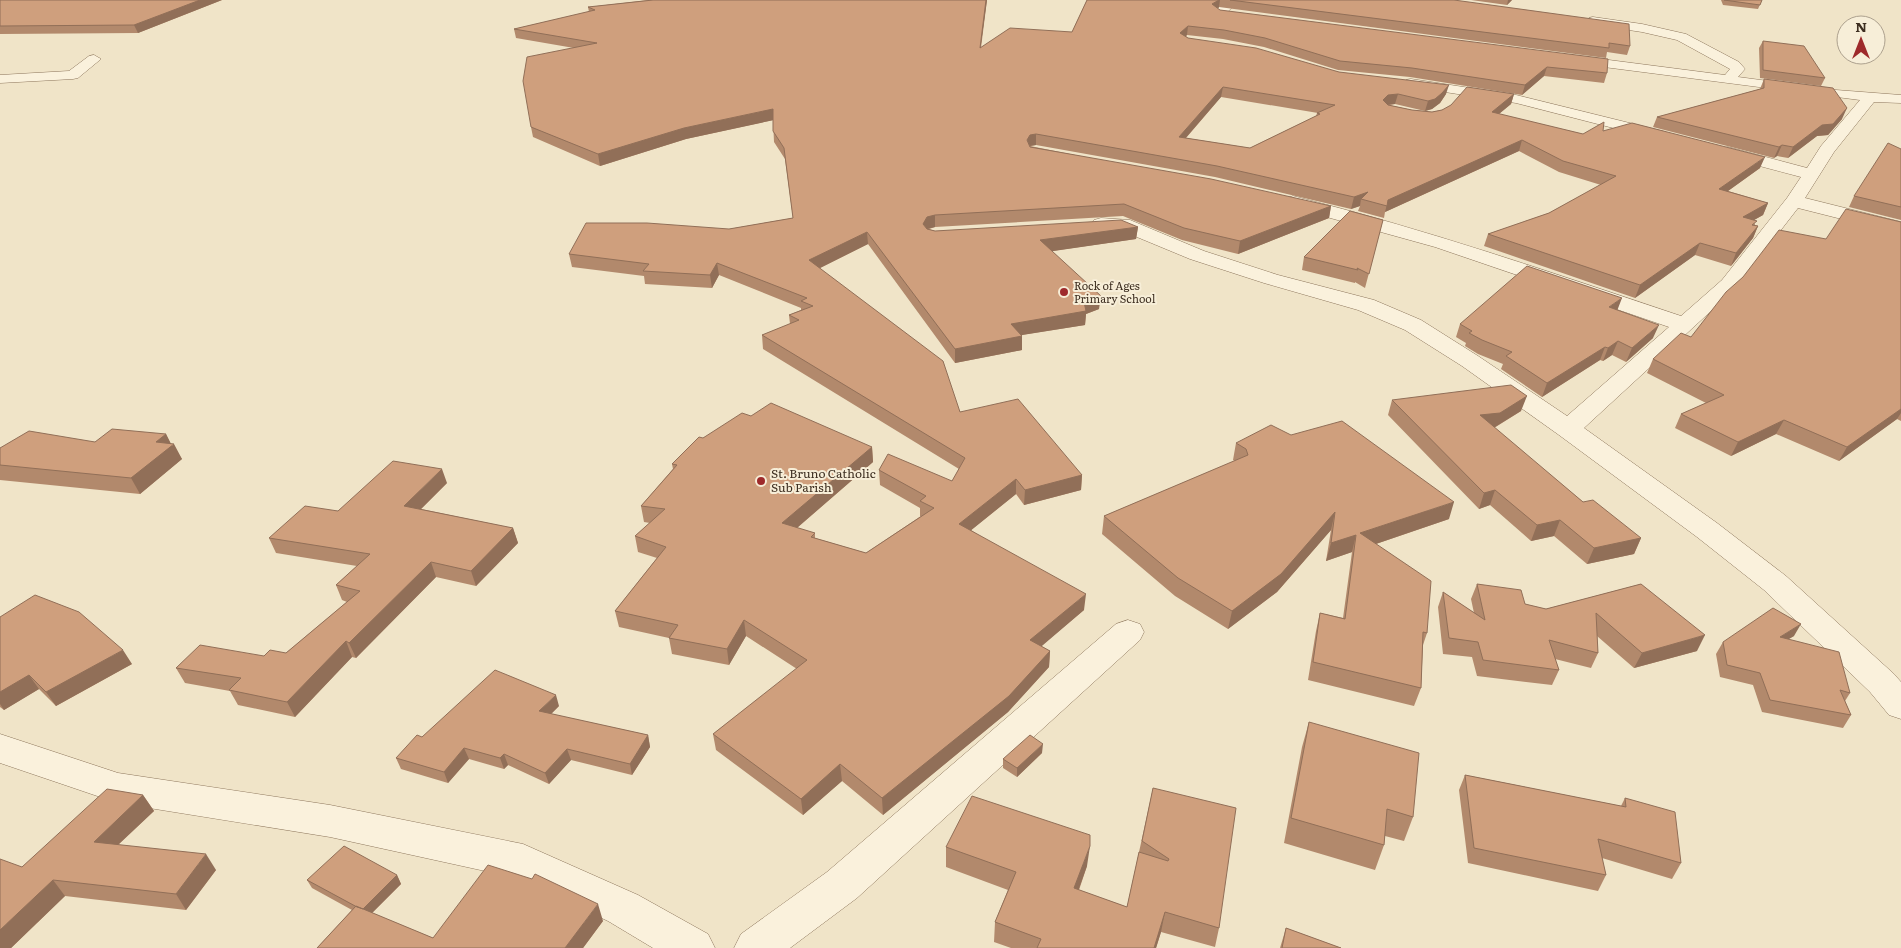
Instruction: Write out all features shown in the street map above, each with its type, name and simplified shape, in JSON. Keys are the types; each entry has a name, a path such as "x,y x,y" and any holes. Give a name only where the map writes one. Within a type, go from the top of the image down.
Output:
{"street":[{"path":"1234,0 1219,13 1239,16"},
{"path":"1582,20 1642,28 1682,36 1734,65 1738,69 1728,80"},
{"path":"1556,57 1873,98 1901,99"},
{"path":"0,79 73,75 94,58"},
{"path":"1395,81 1460,90 1546,106 1676,139"},
{"path":"1449,106 1460,90"},
{"path":"1568,430 1685,326 1729,284 1794,202 1827,150 1869,99 1873,98"},
{"path":"1713,148 1811,174"},
{"path":"1278,199 1353,216 1439,241 1685,326"},
{"path":"1794,202 1901,228"},
{"path":"1078,227 1123,224 1197,255 1271,279 1366,305 1413,325 1470,361 1568,430 1707,530 1775,583 1882,683 1901,706"},
{"path":"756,948 842,885 1128,632"},
{"path":"0,748 118,788 330,821 523,862 623,908 693,948"}],"building":[{"path":"0,0 200,0 134,25 0,26"},
{"path":"653,0 986,0 980,48 1010,28 1072,32 1087,0 1219,0 1212,4 1220,10 1608,59 1607,73 1547,67 1525,85 1412,68 1340,61 1265,38 1224,30 1188,26 1180,33 1188,38 1256,48 1339,72 1449,85 1435,99 1428,101 1398,94 1388,95 1383,100 1388,105 1432,112 1442,110 1451,105 1467,87 1514,94 1492,112 1583,134 1604,122 1603,131 1632,123 1765,157 1719,189 1768,203 1743,217 1757,221 1752,225 1758,226 1736,253 1700,243 1640,285 1488,234 1549,213 1616,176 1563,161 1522,140 1388,200 1387,206 1361,199 1368,192 1354,197 1217,166 1036,134 1030,135 1027,140 1030,147 1211,179 1331,206 1240,241 1184,228 1124,204 927,217 923,224 927,229 935,231 1121,220 1138,227 1040,240 1101,296 1084,302 1086,311 1011,324 1022,336 955,349 867,232 809,260 943,361 960,412 1018,399 1082,475 1025,490 1016,479 959,524 1086,594 1030,640 1050,651 1009,696 882,798 840,764 801,799 713,734 807,660 744,620 727,649 669,638 678,625 615,611 666,547 635,536 665,509 641,506 677,465 672,464 699,437 703,438 742,413 751,416 771,403 872,447 782,523 815,533 811,537 866,553 934,508 920,501 926,496 879,470 888,454 952,481 965,458 762,335 799,320 789,315 813,306 801,301 807,298 717,263 710,275 643,271 649,264 569,254 586,223 647,223 729,229 793,218 784,148 773,131 773,109 684,128 598,154 531,127 523,81 527,57 597,43 514,29 595,10 588,7","holes":["1223,87 1335,105 1250,148 1179,137"]},
{"path":"1230,0 1454,0 1629,24 1630,46 1609,43 1609,48"},
{"path":"1724,0 1762,0 1760,5"},
{"path":"1763,41 1804,46 1825,78 1763,70"},
{"path":"1764,79 1833,88 1847,108 1833,124 1822,125 1793,147 1782,145 1779,147 1657,117 1764,88"},
{"path":"1888,143 1901,149 1901,207 1854,196"},
{"path":"1846,209 1901,222 1901,409 1847,447 1784,420 1738,442 1681,414 1724,395 1653,359 1681,333 1691,337 1726,292 1743,277 1779,230 1826,239"},
{"path":"1350,211 1383,220 1369,274 1357,268 1358,270 1304,257"},
{"path":"1527,266 1622,298 1609,307 1659,325 1632,348 1618,341 1547,383 1506,356 1512,352 1469,333 1472,331 1460,324"},
{"path":"1511,385 1527,396 1500,413 1480,415 1583,502 1593,500 1641,538 1594,548 1560,520 1537,525 1495,490 1484,493 1392,400"},
{"path":"1342,421 1454,502 1360,533 1431,581 1427,633 1423,632 1421,688 1313,662 1320,613 1345,619 1356,535 1331,543 1335,512 1281,574 1232,611 1178,578 1104,516 1248,455 1246,449 1236,443 1271,425 1291,435"},
{"path":"112,429 166,434 156,442 174,444 131,478 0,465 0,448 29,431 95,442"},
{"path":"393,461 442,469 404,506 513,528 471,571 431,562 349,643 346,641 287,702 229,690 241,678 176,668 200,645 264,656 270,650 286,653 360,591 336,585 370,554 269,538 305,506 338,511"},
{"path":"1477,584 1521,590 1525,604 1546,609 1641,584 1705,635 1642,653 1596,613 1598,653 1549,640 1559,670 1483,660 1478,642 1449,638 1443,592 1485,620"},
{"path":"35,595 79,612 123,650 46,692 29,675 0,692 0,617"},
{"path":"1773,608 1801,624 1780,637 1839,652 1850,693 1840,690 1851,715 1770,700 1760,673 1727,665 1723,642"},
{"path":"495,670 556,695 539,711 648,735 630,764 567,749 545,773 504,754 500,758 464,748 444,772 396,758 417,735 422,737"},
{"path":"1309,722 1419,753 1413,817 1387,809 1384,845 1291,818"},
{"path":"1030,735 1043,744 1017,768 1003,759"},
{"path":"1465,775 1626,807 1625,798 1675,812 1681,863 1598,839 1606,875 1474,848"},
{"path":"1153,788 1236,808 1219,928 1165,912 1154,948 1037,948 1041,939 995,922 1016,872 946,847 972,796 1090,835 1090,846 1074,888 1127,907 1139,852 1168,861 1169,859 1142,841"},
{"path":"107,789 143,795 94,842 206,854 176,894 53,880 0,930 0,859 22,867"},
{"path":"344,846 397,875 363,909 307,880"},
{"path":"488,865 532,879 535,874 598,904 565,948 317,948 356,906 433,938"},
{"path":"1286,928 1341,948 1282,948"}],"place":[{"name":"Rock of Ages Primary School","path":"1064,292"},
{"name":"St. Bruno Catholic Sub Parish","path":"761,481"}]}
